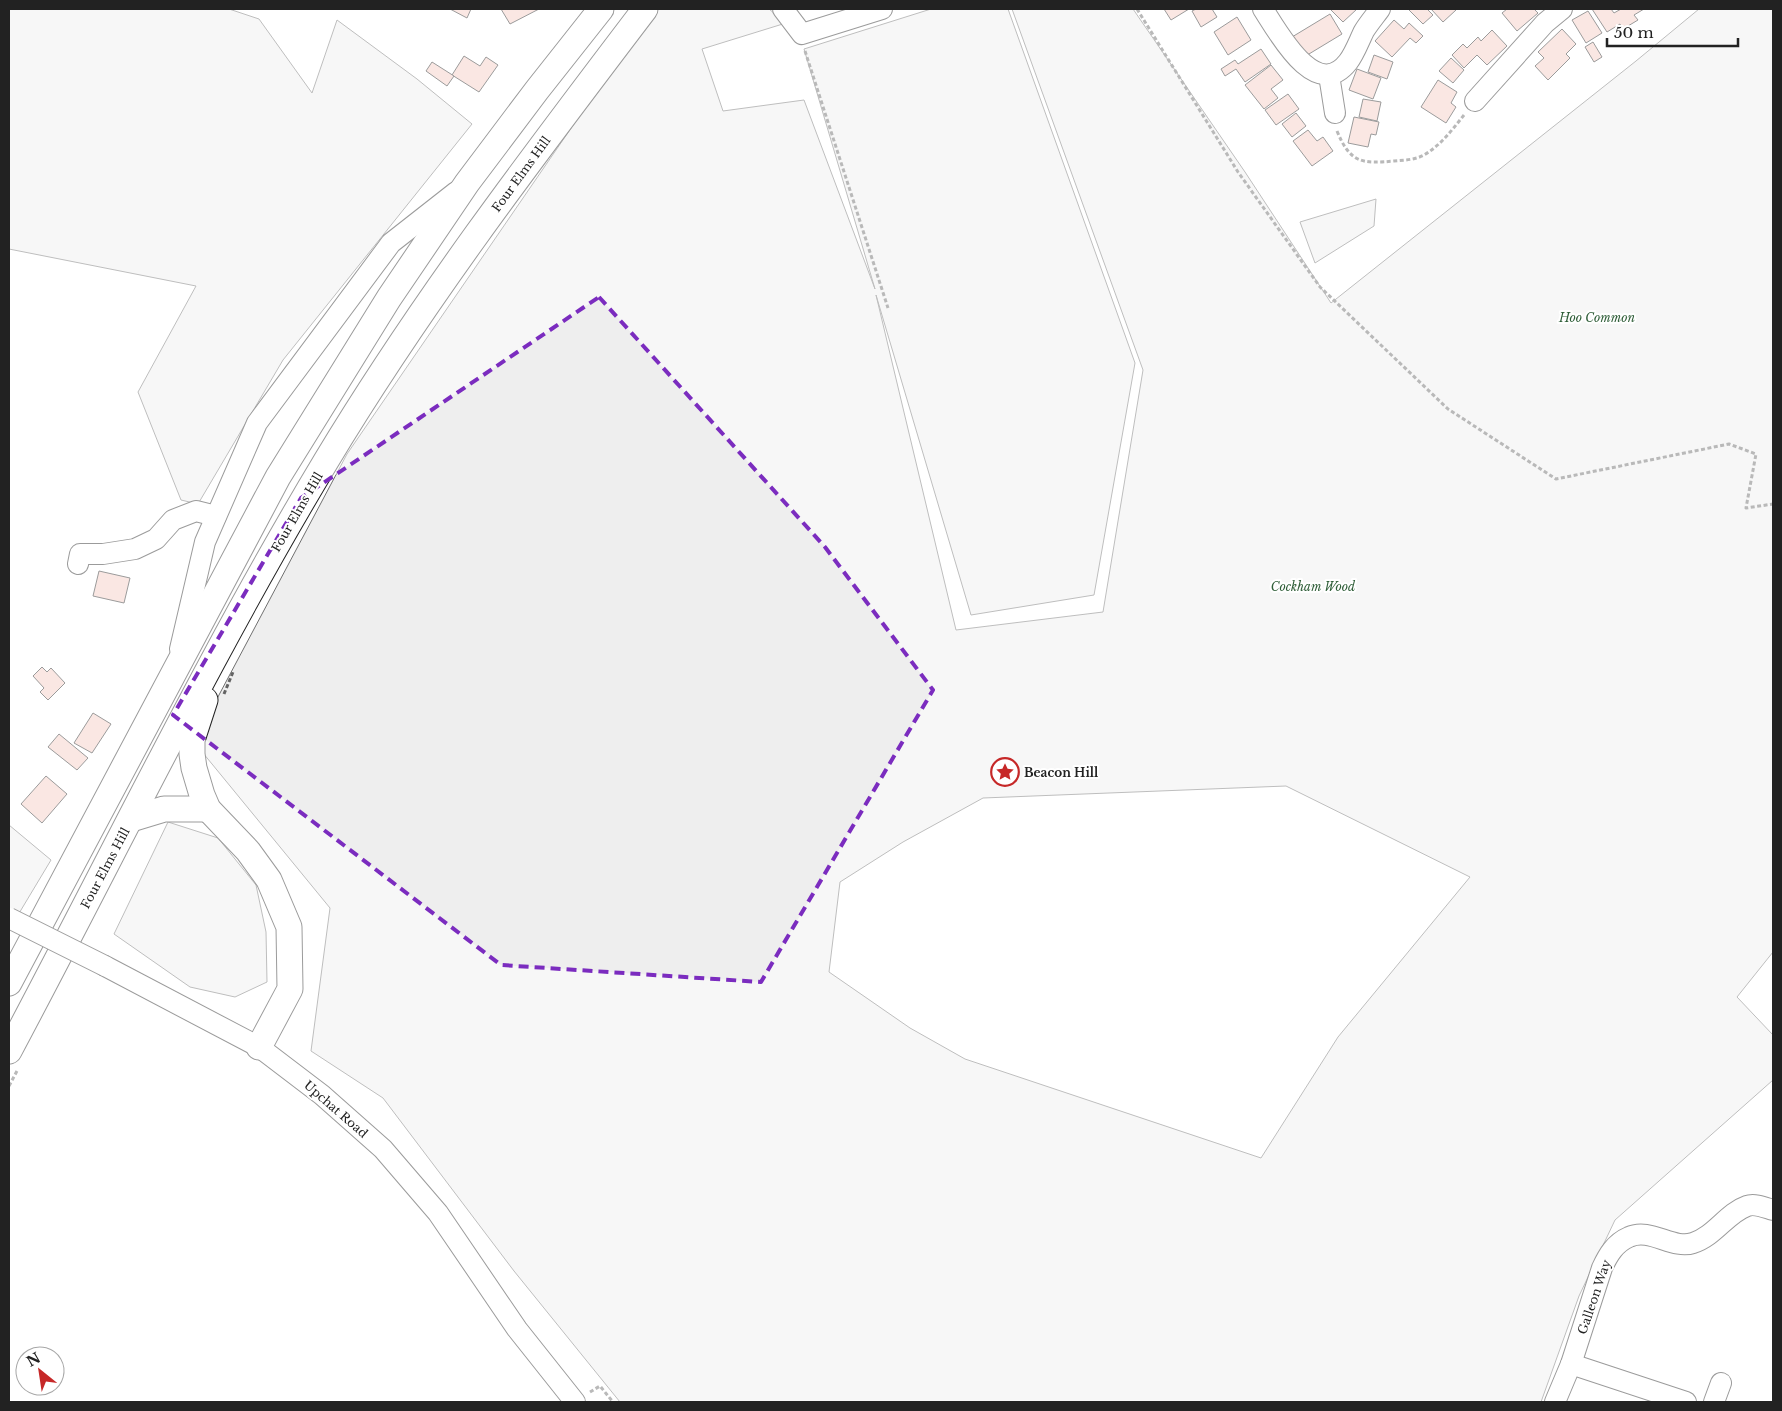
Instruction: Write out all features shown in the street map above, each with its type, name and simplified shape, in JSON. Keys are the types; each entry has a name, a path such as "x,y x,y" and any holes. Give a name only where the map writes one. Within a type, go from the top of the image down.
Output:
{"main road":[{"path":"9,983 278,477 389,298 467,183 600,9"},
{"name":"Four Elms Hill","path":"9,1052 131,820 160,760 230,653 327,460 381,374 454,267 505,195 645,9"},
{"path":"230,653 192,740 192,754 194,768 208,809 248,851 269,880 289,927 290,989 258,1047"},
{"path":"131,820 164,808 208,809"}],"street":[{"path":"783,9 802,34 882,9"},
{"path":"1263,9 1276,30 1304,64 1317,73 1329,74 1340,70 1348,62 1380,9"},
{"path":"1475,101 1559,10"},
{"path":"1329,74 1335,113"},
{"path":"176,668 205,542 257,423 391,243 467,183"},
{"path":"78,564 80,554 103,554 135,549 156,539 174,520 196,511 216,516"},
{"name":"Upchat Road","path":"9,918 105,966 258,1047 322,1094 382,1149 438,1214 517,1329 575,1402"},
{"name":"Galleon Way","path":"1555,1402 1571,1364 1602,1268 1609,1254 1618,1243 1631,1236 1648,1234 1666,1242 1691,1244 1709,1236 1733,1215 1748,1206 1762,1206 1773,1210"},
{"path":"1571,1364 1643,1396 1686,1402"},
{"path":"1714,1402 1721,1383"}],"path":[{"path":"1137,9 1238,172 1320,287 1448,408 1556,479 1729,444 1756,454 1746,508 1773,504"},
{"path":"802,34 804,49 888,308"},
{"path":"1335,113 1336,130 1341,142 1357,158 1375,164 1408,160 1422,156 1446,138 1475,101"},
{"path":"222,698 230,653"},
{"path":"575,1402 600,1386 612,1402"}],"highlighted area":[{"path":"599,297 825,547 933,690 761,982 501,965 173,715 301,498"}],"green space":[{"path":"9,9 229,9 259,19 312,93 337,20 417,79 472,124 283,360 198,504 181,500 138,392 196,286 9,249"},
{"path":"653,9 769,9 786,23 702,49 723,111 804,100 875,289 804,49 931,9 1008,9 1135,363 1094,595 971,615 876,295 956,630 1103,612 1143,370 1012,9 1133,9 1245,172 1331,303 1699,9 1773,9 1773,952 1737,997 1773,1035 1773,1080 1615,1220 1579,1296 1541,1402 620,1402 514,1271 383,1098 311,1051 330,908 194,742 347,454","holes":["1286,786 1470,877 1338,1037 1261,1158 965,1059 910,1028 829,972 840,882 903,842 983,798"]},
{"path":"1376,199 1374,226 1315,263 1300,222"},
{"path":"168,822 218,838 256,885 266,932 267,982 235,997 190,987 114,934"},
{"path":"9,825 51,860 9,930"}],"building":[{"path":"450,9 471,9 467,18"},
{"path":"501,9 539,9 510,24"},
{"path":"1164,9 1189,9 1171,20"},
{"path":"1196,9 1212,9 1217,17 1201,27 1192,11"},
{"path":"1330,9 1357,9 1343,22"},
{"path":"1408,9 1427,9 1433,15 1423,24"},
{"path":"1431,9 1454,9 1456,10 1443,22"},
{"path":"1507,9 1534,9 1538,13 1517,31 1502,13"},
{"path":"1592,9 1611,9 1614,13 1621,9 1644,9 1634,15 1638,20 1623,29 1620,24 1607,32"},
{"path":"1588,11 1602,33 1586,43 1572,20"},
{"path":"1330,14 1342,34 1304,57 1292,37"},
{"path":"1237,17 1251,40 1228,55 1214,32"},
{"path":"1394,20 1404,29 1409,23 1423,36 1416,43 1410,38 1392,57 1375,41"},
{"path":"1562,29 1576,44 1566,54 1570,58 1548,80 1535,66 1544,58 1538,52"},
{"path":"1492,30 1507,46 1487,65 1477,55 1464,68 1452,55 1463,44 1467,48 1478,37 1481,41"},
{"path":"1593,42 1602,57 1594,62 1585,47"},
{"path":"1261,49 1271,64 1245,82 1236,69 1225,76 1221,69 1235,60 1238,64"},
{"path":"1374,55 1393,62 1387,79 1368,72"},
{"path":"464,56 480,66 486,57 498,65 479,92 452,75"},
{"path":"1451,58 1464,70 1453,83 1439,71"},
{"path":"432,62 454,76 447,86 426,71"},
{"path":"1271,65 1283,80 1271,89 1278,98 1264,109 1245,85"},
{"path":"1357,69 1381,78 1373,99 1349,90"},
{"path":"1438,80 1457,92 1451,103 1456,107 1446,123 1421,107"},
{"path":"1288,94 1299,109 1276,125 1265,110"},
{"path":"1363,99 1381,102 1377,121 1359,117"},
{"path":"1296,113 1306,126 1292,137 1282,124"},
{"path":"1354,117 1379,122 1376,135 1371,134 1368,147 1348,143"},
{"path":"1308,130 1317,141 1323,137 1333,151 1312,166 1293,141"},
{"path":"99,571 130,578 124,603 93,596"},
{"path":"42,667 47,672 51,668 65,683 48,700 40,692 44,688 33,676"},
{"path":"93,713 111,724 92,753 74,743"},
{"path":"59,734 88,758 77,770 48,747"},
{"path":"46,776 67,794 42,823 21,804"}],"place":[{"name":"Beacon Hill","path":"1005,772"}],"park label":[{"name":"Hoo Common","path":"1597,317"},
{"name":"Cockham Wood","path":"1313,586"}]}
